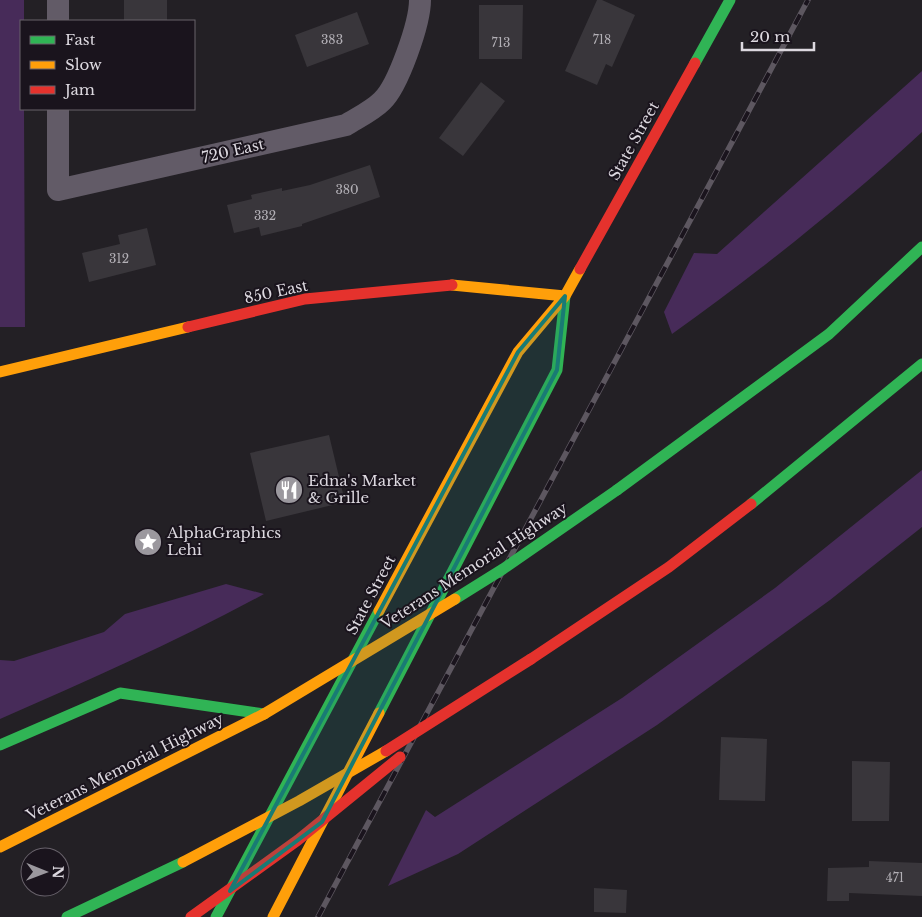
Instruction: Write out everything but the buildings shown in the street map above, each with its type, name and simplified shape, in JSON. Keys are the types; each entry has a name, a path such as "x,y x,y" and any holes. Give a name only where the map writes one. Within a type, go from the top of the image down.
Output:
{"main road":[{"name":"State Street","path":"216,917 518,352 565,296 730,0"},
{"name":"Veterans Memorial Highway","path":"0,847 264,714 386,642 503,569 617,490 829,334 922,247"},
{"name":"850 East","path":"0,372 305,299 450,285 565,296"},
{"name":"State Street","path":"273,917 557,370 565,296"},
{"path":"67,917 183,862 341,777 449,712 531,659 669,566 776,485 922,364"},
{"path":"0,745 120,693 264,714"},
{"path":"191,917 298,842 364,788 449,712"}],"street":[{"path":"58,0 58,20"},
{"name":"720 East","path":"58,110 58,190 346,125 382,101 393,84 400,71 413,35 420,0"}],"highlighted area":[{"path":"565,296 557,370 322,822 230,891 518,352"}],"shaded area":[{"path":"0,0 24,0 24,20 20,20 20,110 24,110 25,327 0,327"},
{"path":"922,71 922,132 862,186 800,237 737,287 672,334 664,312 694,253 717,254"},
{"path":"922,470 922,527 830,600 657,725 458,854 388,886 426,810 435,817 622,698 775,588"},
{"path":"226,584 264,594 166,644 0,719 0,660 14,661 104,632 125,614"}],"railway":[{"path":"318,917 808,0"}],"traffic: fast":[{"path":"695,63 730,0"},
{"path":"617,490 829,334 922,247"},
{"path":"379,713 557,370 565,296"},
{"path":"751,504 922,364"},
{"path":"455,599 503,569 617,490"},
{"path":"216,917 379,611"},
{"path":"0,745 120,693 264,714"},
{"path":"67,917 183,862"}],"traffic: slow":[{"path":"379,611 518,352 565,296 580,269"},
{"path":"452,285 565,296"},
{"path":"0,372 188,327"},
{"path":"264,714 455,599"},
{"path":"273,917 379,713"},
{"path":"0,847 264,714"},
{"path":"183,862 299,801 386,751"}],"traffic: jam":[{"path":"580,269 695,63"},
{"path":"188,327 305,299 452,285"},
{"path":"531,659 669,567 751,504"},
{"path":"386,751 531,659"},
{"path":"191,917 298,840 400,757"}],"place":[{"name":"Edna's Market & Grille","path":"289,490"},
{"name":"AlphaGraphics Lehi","path":"148,542"}]}
